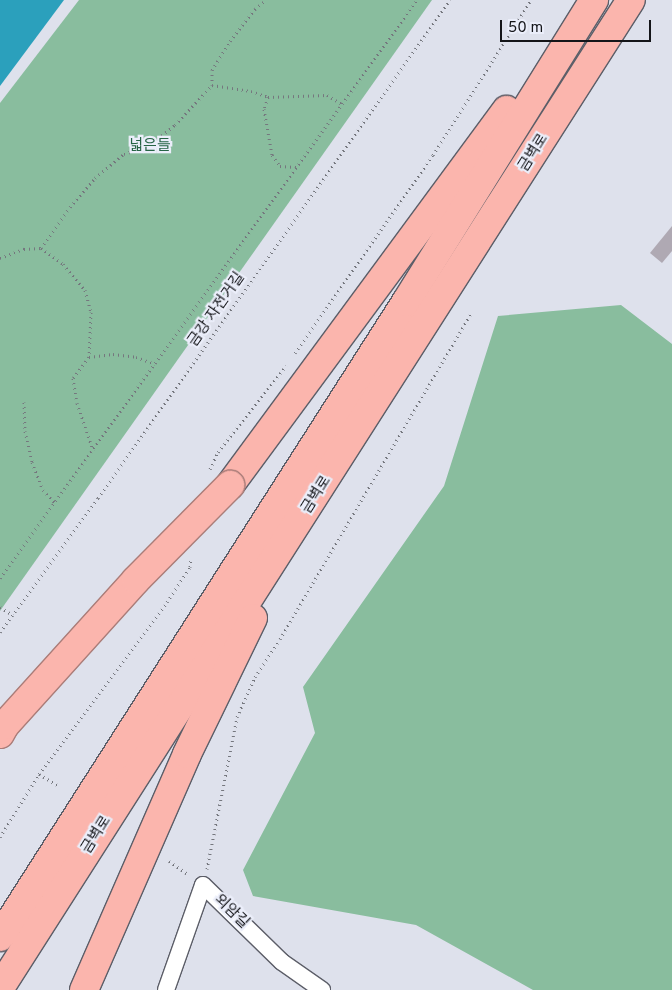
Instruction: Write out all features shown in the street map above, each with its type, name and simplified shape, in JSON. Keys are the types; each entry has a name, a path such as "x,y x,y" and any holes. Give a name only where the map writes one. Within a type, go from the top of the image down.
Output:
{"highway":[{"path":"0,734 5,724 136,580 230,485 588,0"},
{"name":"금벽로","path":"0,937 406,302 594,0"},
{"name":"금벽로","path":"0,988 196,678 300,522 631,0"},
{"path":"84,990 187,754 300,522"}],"street":[{"name":"외암길","path":"166,990 203,885 282,962 322,990"}],"path":[{"path":"41,248 70,207 95,178 124,154 150,146 175,125 212,85 212,70 255,9 266,0"},
{"path":"0,578 417,0"},
{"name":"금강 자전거길","path":"0,632 98,498 450,0"},
{"path":"212,85 250,91 268,97 327,95 342,104"},
{"path":"268,97 264,109 272,156 280,166 297,167"},
{"path":"0,258 24,249 41,248 63,264 85,290 91,312 90,357 73,378 76,403 93,450"},
{"path":"169,861 203,885 216,832 237,717 255,677 284,632 471,314"},
{"path":"90,357 113,354 136,357 155,364"},
{"path":"24,402 25,431 32,462 43,490 55,503"},
{"path":"0,607 13,615"},
{"path":"40,774 59,786"}],"green space":[{"name":"넓은들","path":"79,0 432,0 0,611 0,103"},
{"path":"621,305 672,344 672,990 533,990 416,925 253,896 243,870 315,733 303,687 444,486 498,316"}],"water":[{"path":"0,0 64,0 0,86"}],"building":[{"path":"672,226 672,251 662,263 650,253"}]}
